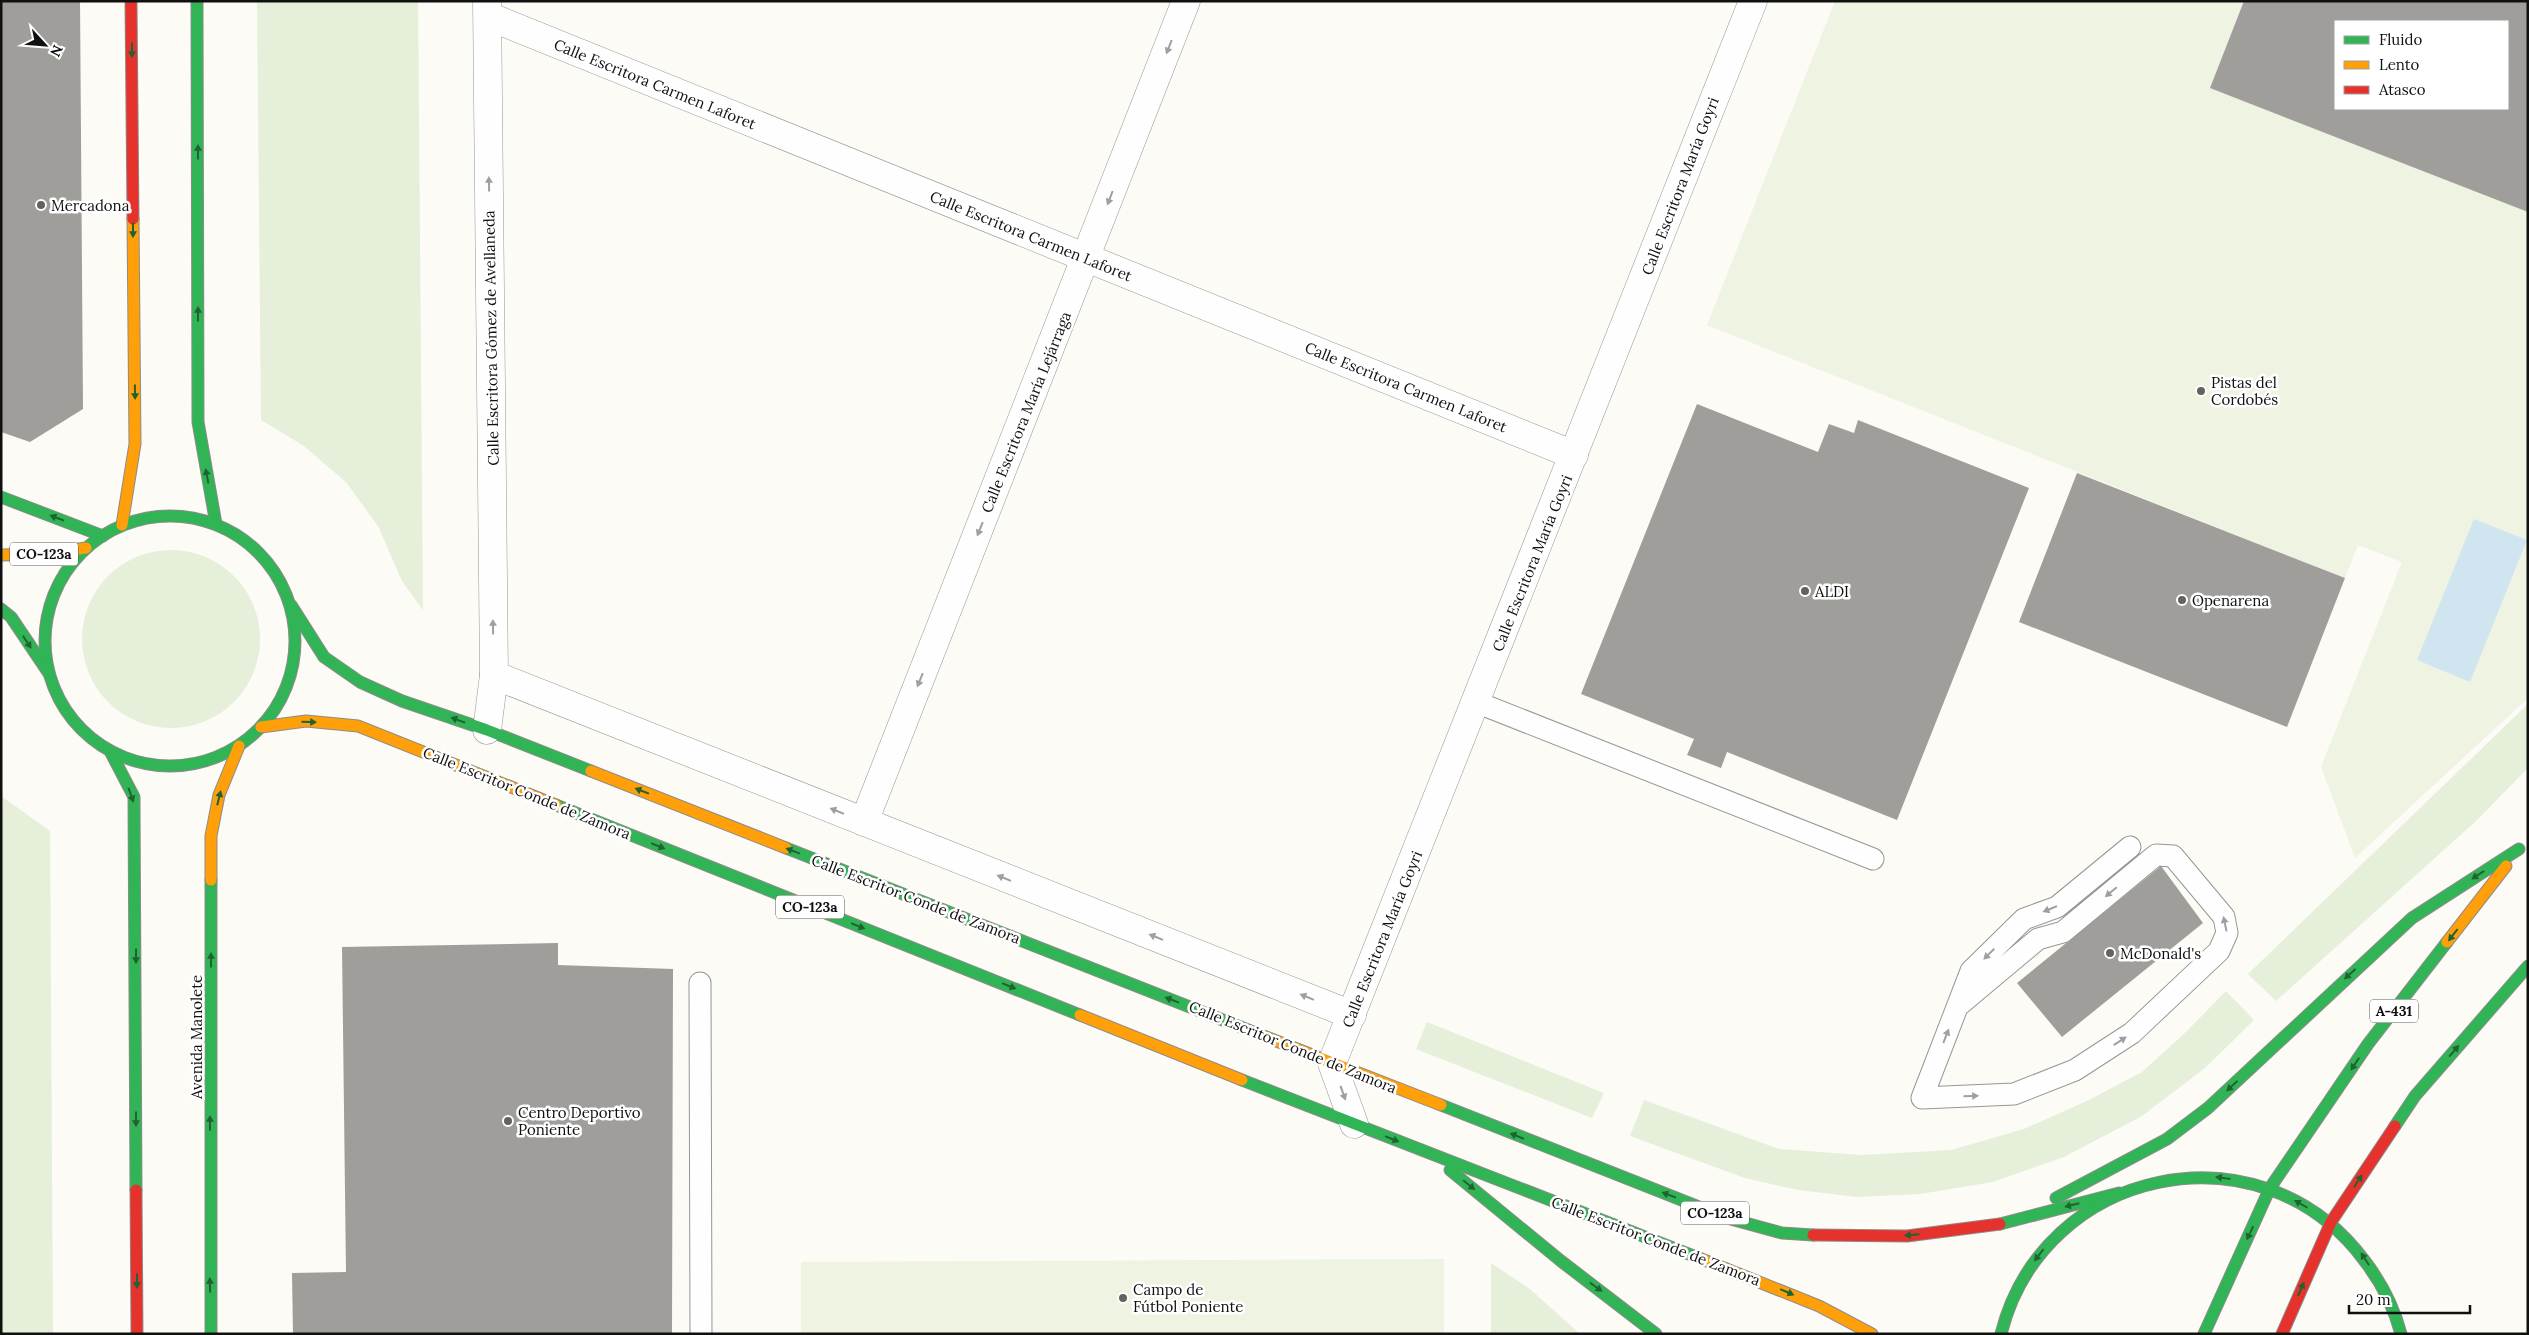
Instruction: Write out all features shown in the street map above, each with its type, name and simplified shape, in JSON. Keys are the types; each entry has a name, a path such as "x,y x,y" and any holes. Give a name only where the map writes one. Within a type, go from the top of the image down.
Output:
{"main road":[{"path":"122,525 136,444 131,1"},
{"path":"197,1 198,422 216,524"},
{"path":"1,498 103,536"},
{"path":"1,609 10,617 50,676 63,706 83,732 110,751 141,763 175,766 208,760 239,746 261,727 280,701 292,670 296,637 291,606 275,571 249,543 216,524 185,517 153,517 122,525 86,548 64,575 50,607 46,642 50,676"},
{"name":"CO-123a","path":"1,555 43,554 86,548"},
{"name":"Calle Escritor Conde de Zamora","path":"291,606 323,656 359,681 377,690 487,730 1602,1170 1756,1226 1782,1233 1856,1237 1926,1234 1999,1224 2119,1193"},
{"name":"Calle Escritor Conde de Zamora","path":"261,727 306,721 358,726 1431,1155 1776,1288 1819,1306 1872,1334"},
{"name":"Avenida Manolete","path":"211,1334 211,836 219,795 239,746"},
{"path":"110,751 134,798 138,1334"},
{"path":"1999,1224 2074,1190 2167,1139 2208,1108 2412,918 2525,843"},
{"name":"A-431","path":"2204,1334 2270,1188 2368,1044 2525,843"},
{"path":"2282,1334 2331,1222 2415,1096 2528,966"},
{"path":"1431,1155 1561,1261 1656,1334"},
{"path":"2001,1334 2004,1317 2018,1286 2039,1254 2061,1231 2119,1193 2169,1178 2220,1177 2270,1188 2286,1195 2331,1222 2361,1253 2389,1299 2401,1334"}],"street":[{"name":"Calle Escritora María Lejárraga","path":"864,822 1087,259 1186,1"},
{"name":"Calle Escritora María Goyri","path":"1332,1063 1752,1"},
{"name":"Calle Escritora Carmen Laforet","path":"488,9 1087,259 1574,455"},
{"name":"Calle Escritora Gómez de Avellaneda","path":"488,9 494,676"},
{"path":"487,730 494,676 1352,1015"},
{"path":"1332,1063 1354,1124"},
{"path":"2389,1299 2414,1334"}],"lane":[{"path":"1476,702 1873,859"},
{"path":"1958,1006 2038,940 2063,932 2156,855 2173,856 2224,917 2227,934 2219,951 2132,1033 2075,1070 2014,1094 1922,1098 1971,971 2024,919 2057,907 2130,847"},
{"path":"700,982 701,1334"}],"green space":[{"path":"257,1 418,1 423,610 402,581 378,526 346,482 304,446 261,420"},
{"name":"Pistas del Cordobés","path":"1835,1 2528,1 2528,698 2355,858 2321,767 2402,562 2358,545 2345,578 1707,325"},
{"path":"180,550 205,556 213,560 228,570 240,582 254,605 259,622 259,656 254,673 240,696 228,708 205,722 188,727 162,728 137,722 129,718 114,708 102,696 88,673 83,656 82,630 88,605 92,597 102,582 114,570 137,556 154,551"},
{"path":"2528,704 2528,768 2476,821 2276,1001 2248,974"},
{"path":"1,796 50,831 53,1334 1,1334"},
{"path":"2226,991 2254,1020 2205,1068 2142,1116 2064,1157 1993,1182 1920,1194 1858,1197 1798,1190 1745,1178 1630,1136 1644,1100 1779,1149 1861,1155 1951,1150 2024,1129 2089,1100 2142,1072 2186,1032"},
{"path":"1427,1022 1604,1093 1592,1118 1416,1049"},
{"name":"Campo de Fútbol Poniente","path":"1444,1259 1444,1334 801,1334 801,1262"},
{"path":"1491,1263 1530,1289 1580,1334 1491,1334"}],"water":[{"path":"2474,519 2527,540 2470,682 2417,660"}],"building":[{"name":"Mercadona","path":"1,1 80,1 83,409 30,442 1,432"},
{"path":"2244,1 2528,1 2528,212 2210,88"},
{"name":"ALDI","path":"1697,404 1818,452 1829,424 1854,433 1858,420 2029,488 1897,820 1727,752 1721,768 1687,755 1694,739 1581,694"},
{"name":"Openarena","path":"2077,473 2345,578 2287,727 2019,622"},
{"name":"McDonald's","path":"2161,866 2203,923 2062,1037 2017,983"},
{"name":"Centro Deportivo Poniente","path":"558,943 558,965 673,969 672,1334 293,1334 292,1273 346,1272 342,947"}],"traffic: fast":[{"path":"197,1 198,422 216,524"},
{"path":"1,497 103,536"},
{"path":"170,516 194,519 218,526 239,537 258,553 274,572 285,593 292,617 295,641 292,665 285,689 274,710 258,729 239,745 218,756 194,763 170,766 146,763 122,756 101,745 82,729 66,710 55,689 48,665 45,641 48,617 55,593 66,572 82,553 101,537 122,526 146,519 170,516"},
{"path":"291,605 324,657 360,682 402,701 487,730 591,771"},
{"path":"1,609 11,617 48,672"},
{"path":"110,751 134,797 136,1190"},
{"path":"556,805 1080,1015"},
{"path":"786,848 1266,1037"},
{"path":"2056,1198 2167,1139 2208,1108 2412,918 2519,849"},
{"path":"211,880 211,1334"},
{"path":"2204,1334 2270,1188 2368,1044 2447,942"},
{"path":"2395,1126 2415,1096 2528,966"},
{"path":"1242,1080 1699,1258"},
{"path":"1441,1105 1727,1218 1782,1233 1813,1235"},
{"path":"1450,1170 1561,1261 1656,1334"},
{"path":"2001,1334 2024,1277 2061,1232 2107,1201 2159,1182 2215,1178 2269,1189 2320,1216 2370,1268 2391,1305 2401,1334"},
{"path":"2000,1224 2119,1193"}],"traffic: slow":[{"path":"122,525 135,444 133,219"},
{"path":"1,555 43,554 86,548"},
{"path":"261,727 306,721 358,726 556,805"},
{"path":"211,880 211,836 219,795 239,746"},
{"path":"591,771 786,848"},
{"path":"2447,942 2506,866"},
{"path":"1080,1015 1242,1080"},
{"path":"1266,1037 1441,1105"},
{"path":"1699,1258 1819,1306 1872,1334"}],"traffic: jam":[{"path":"131,1 133,219"},
{"path":"2282,1334 2331,1222 2395,1126"},
{"path":"136,1190 137,1334"},
{"path":"1813,1235 1907,1236 2000,1224"}],"place":[{"name":"Mercadona","path":"41,205"},
{"name":"Pistas del Cordobés","path":"2201,391"},
{"name":"ALDI","path":"1805,591"},
{"name":"Openarena","path":"2182,600"},
{"name":"McDonald's","path":"2110,953"},
{"name":"Centro Deportivo Poniente","path":"508,1121"},
{"name":"Campo de Fútbol Poniente","path":"1123,1298"}]}
